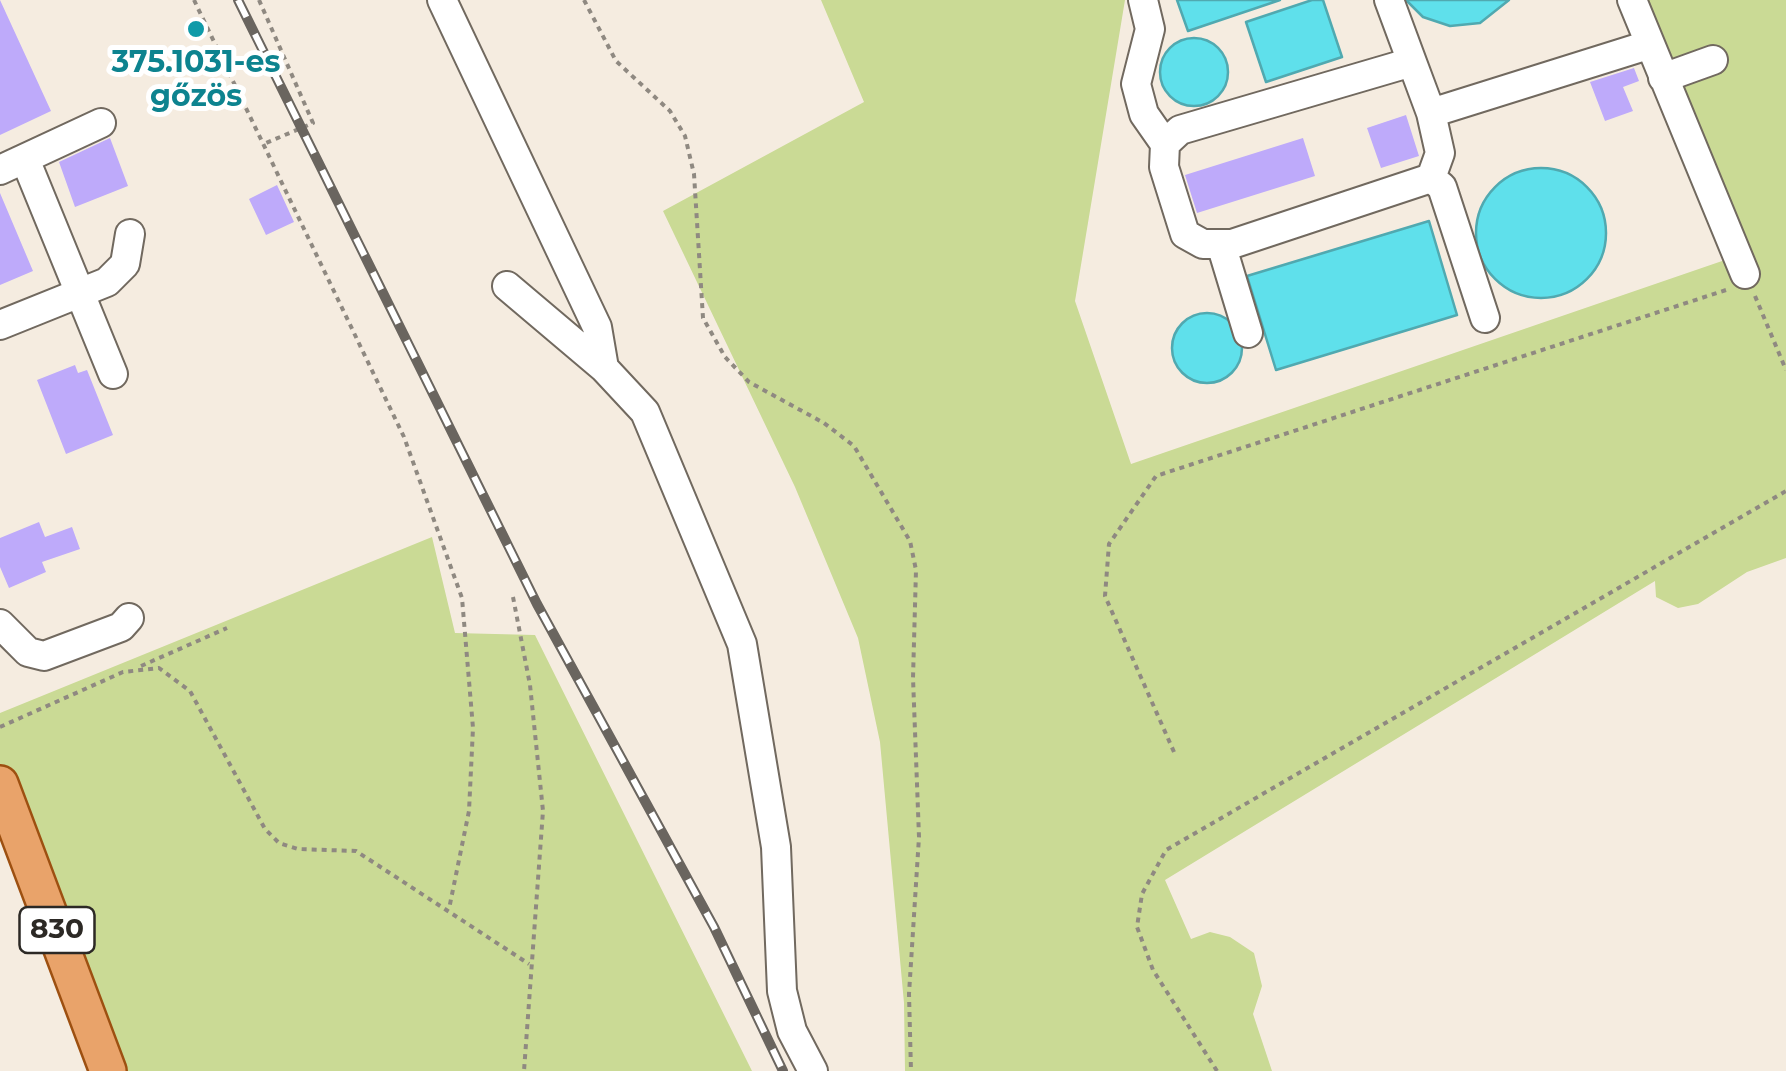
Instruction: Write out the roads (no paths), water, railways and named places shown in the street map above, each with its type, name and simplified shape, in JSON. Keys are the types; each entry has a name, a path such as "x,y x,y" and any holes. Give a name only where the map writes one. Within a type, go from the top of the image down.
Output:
{"main road":[{"name":"830","path":"0,784 108,1071"}],"lane":[{"path":"442,0 597,327 604,368"},
{"path":"1143,0 1150,29 1136,84 1144,114 1165,144 1164,167 1185,234 1203,244 1220,244 1431,178"},
{"path":"1389,0 1431,113 1440,154 1431,178"},
{"path":"1632,0 1745,274"},
{"path":"1431,113 1648,45"},
{"path":"1662,78 1713,60"},
{"path":"1165,144 1180,130 1412,62"},
{"path":"101,123 12,165 80,293 113,374"},
{"path":"1431,178 1442,187 1486,318"},
{"path":"0,325 106,282 125,264 130,234"},
{"path":"1220,244 1248,333"},
{"path":"507,286 604,368 651,424 742,644 776,847 782,991 792,1031 813,1071"},
{"path":"0,624 28,652 44,656 122,628 130,618"}],"water":[{"path":"1177,0 1280,0 1188,31"},
{"path":"1312,0 1323,0 1342,57 1266,82 1246,22"},
{"path":"1406,0 1509,0 1480,23 1450,26 1423,17"},
{"path":"1194,38 1207,40 1218,48 1226,59 1226,85 1218,96 1207,104 1194,106 1181,104 1170,96 1162,85 1160,72 1162,59 1170,48 1181,40"},
{"path":"1541,168 1566,173 1587,187 1601,208 1606,233 1601,258 1587,279 1566,293 1541,298 1516,293 1495,279 1481,258 1476,233 1481,208 1495,187 1516,173"},
{"path":"1429,221 1457,315 1276,370 1247,276"},
{"path":"1207,313 1221,315 1232,323 1240,334 1240,362 1232,373 1221,381 1207,383 1193,381 1182,373 1174,362 1172,348 1174,334 1182,323 1193,315"}],"railway":[{"path":"238,0 537,604 714,927 783,1071"}],"place":[{"name":"375.1031-es gőzös","path":"196,29"}]}
